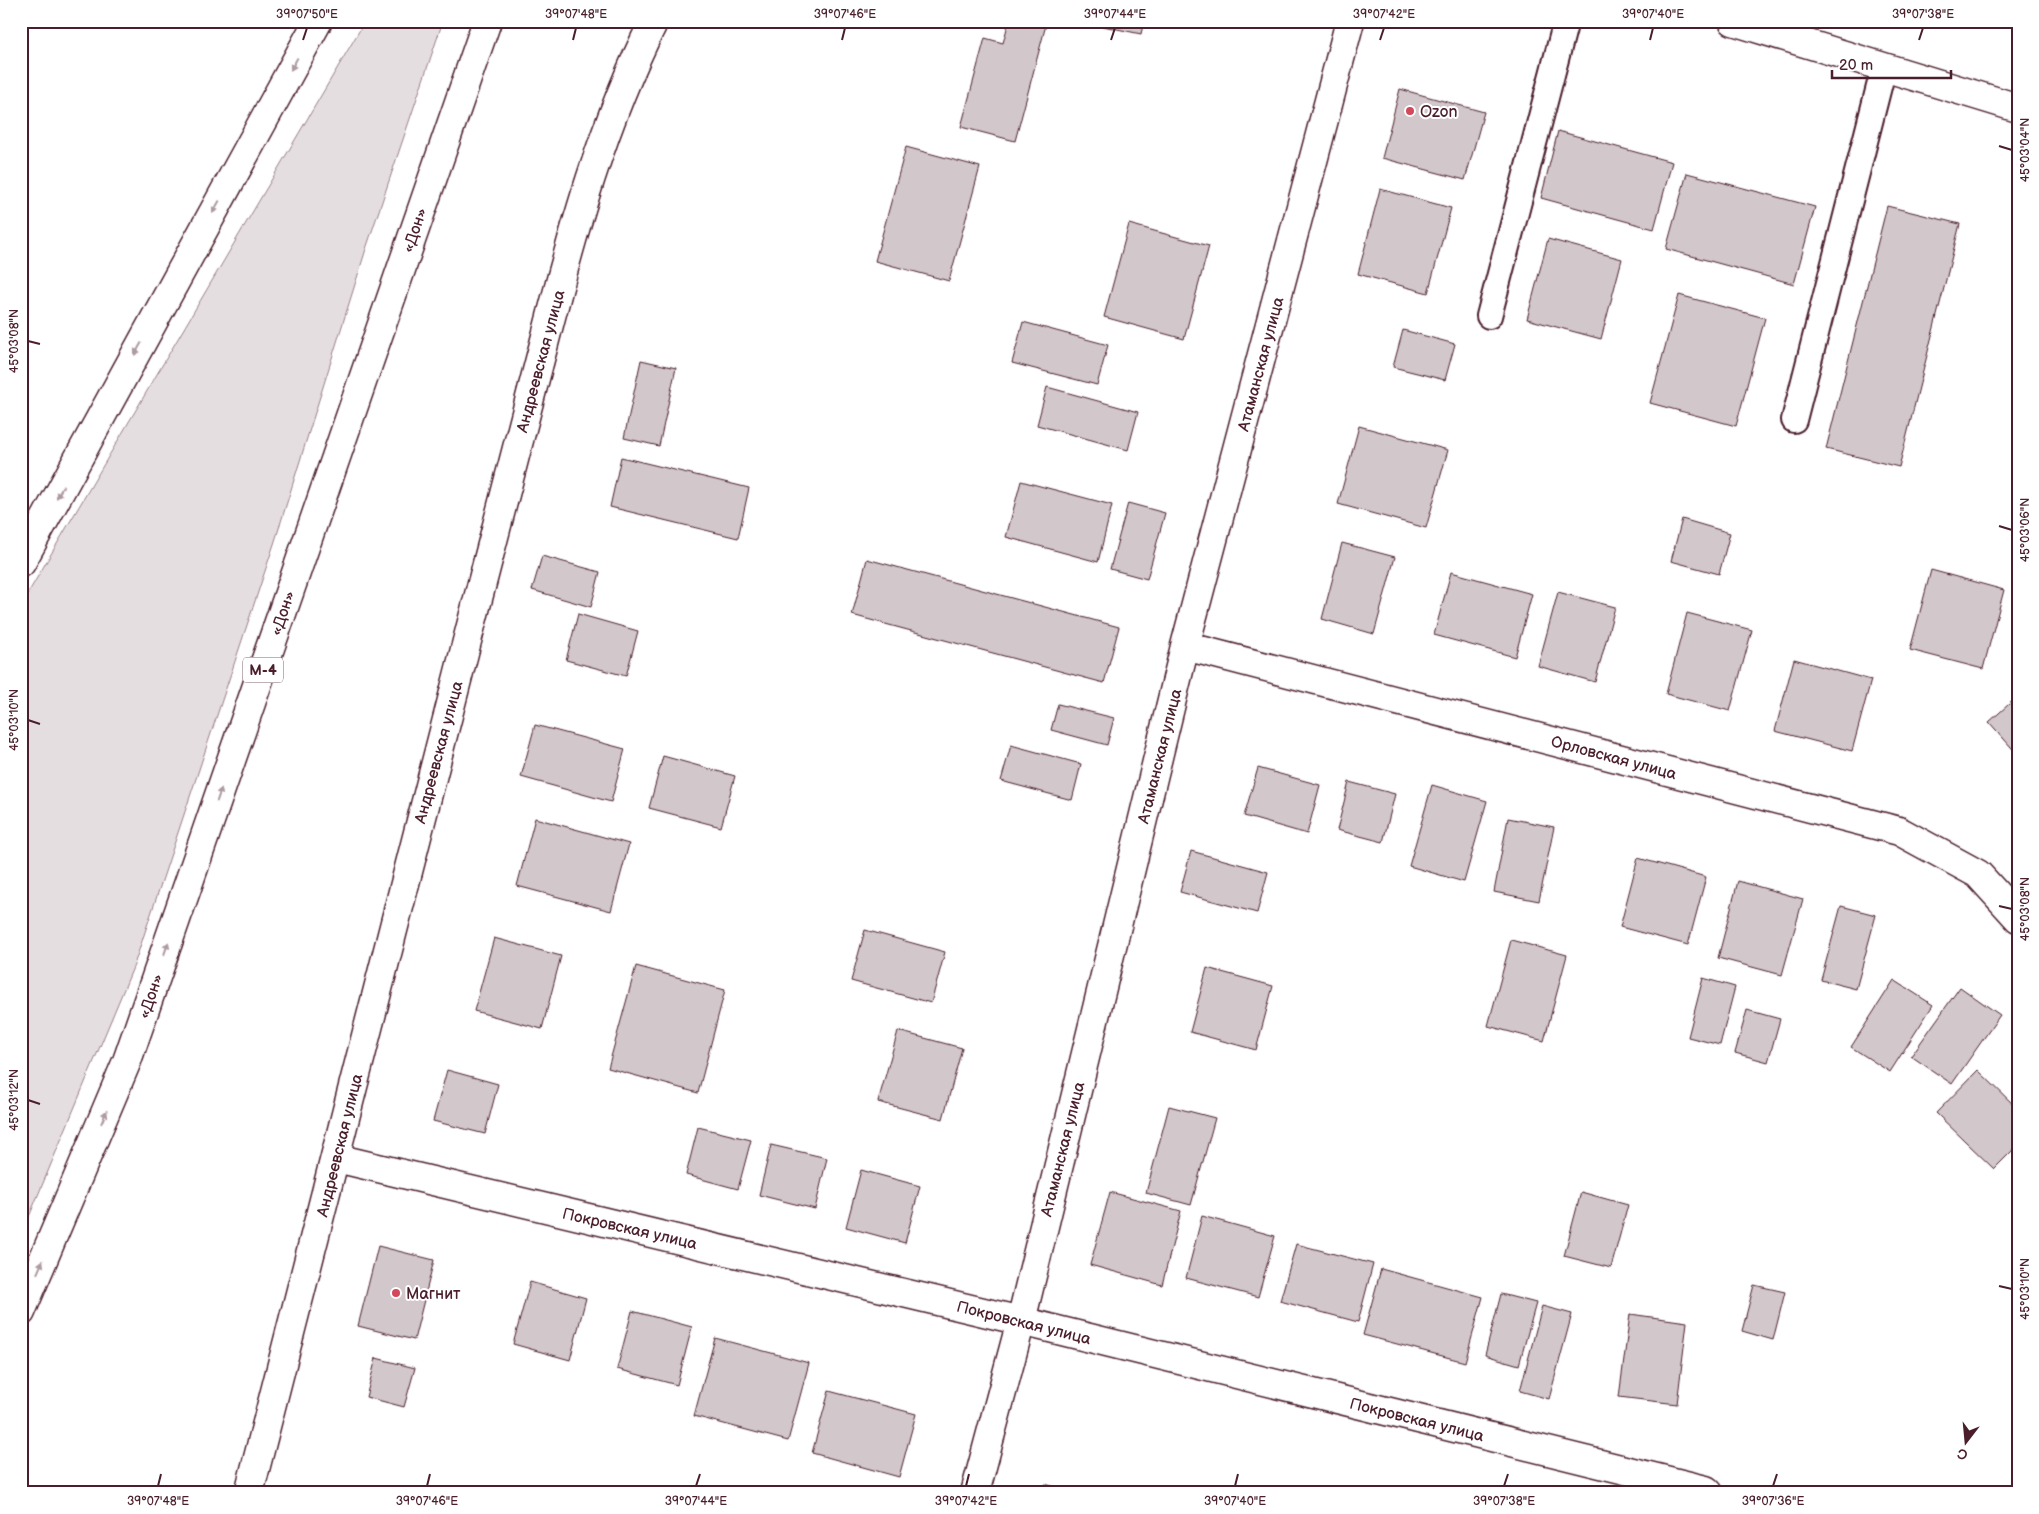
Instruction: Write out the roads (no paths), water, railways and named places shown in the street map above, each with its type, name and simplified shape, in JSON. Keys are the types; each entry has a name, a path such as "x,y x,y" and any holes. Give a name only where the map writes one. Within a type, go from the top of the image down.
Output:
{"main road":[{"path":"21,563 318,21"},
{"name":"«Дон»","path":"21,1312 128,1061 487,21"},
{"name":"Андреевская улица","path":"249,1493 336,1158 419,823 567,255 606,134 636,58 654,21"},
{"name":"Атаманская улица","path":"975,1493 1020,1321 1186,646 1350,21"},
{"path":"1733,21 2018,108"},
{"name":"Орловская улица","path":"1186,646 1899,831 1978,874 2018,918"},
{"name":"Покровская улица","path":"336,1158 1020,1321 1706,1490 1709,1493"}],"lane":[{"path":"1490,316 1566,21"},
{"path":"1794,420 1884,67"}],"place":[{"name":"Ozon","path":"1410,111"},
{"name":"Магнит","path":"396,1293"}]}
